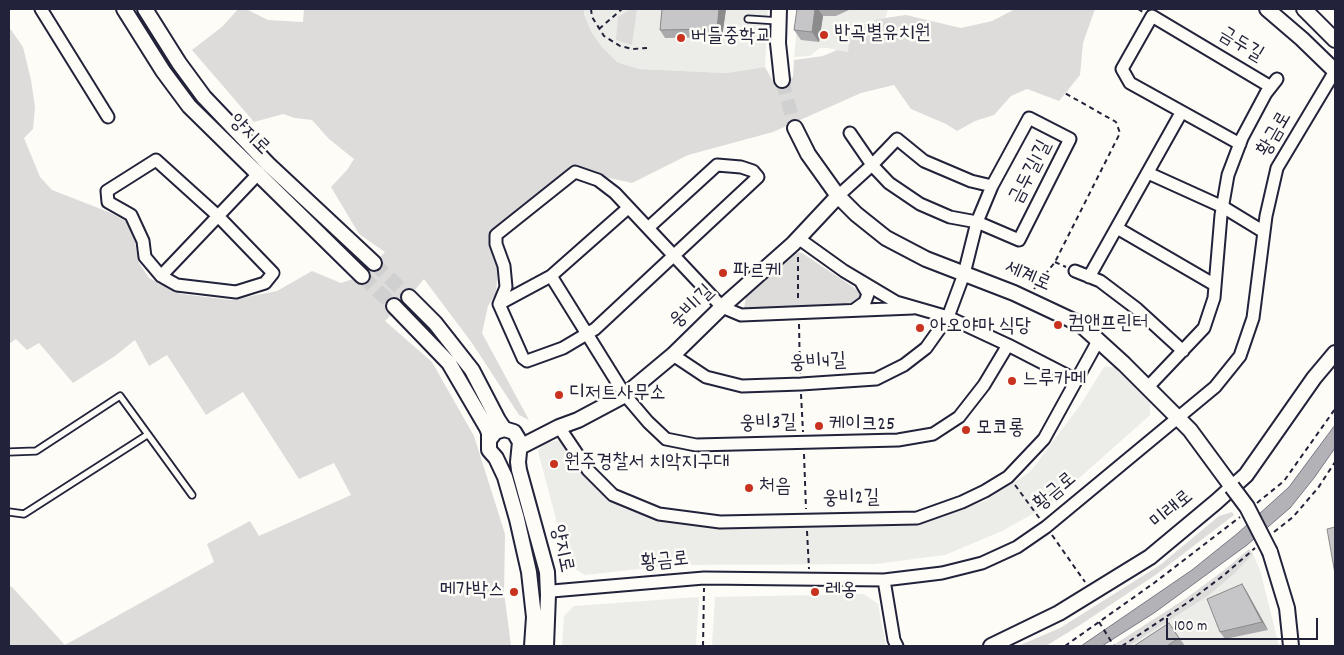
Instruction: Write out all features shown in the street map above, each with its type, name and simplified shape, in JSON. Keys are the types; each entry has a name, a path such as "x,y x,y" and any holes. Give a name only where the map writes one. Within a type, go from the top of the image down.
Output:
{"street":[{"path":"41,9 108,117"},
{"name":"양지로","path":"124,9 163,71 189,106 374,263"},
{"name":"양지로","path":"145,9 204,97 263,169 362,276"},
{"path":"1267,9 1335,71"},
{"path":"1304,9 1335,40"},
{"path":"779,15 778,43 782,80"},
{"name":"금두길","path":"1147,388 1204,328 1214,298 1228,175 1240,144 1266,93 1274,83 1152,16 1122,69 1130,83 1181,113 1240,144"},
{"name":"황금로","path":"552,591 704,578 884,580 942,573 982,562 1017,547 1046,527 1215,387 1240,356 1253,318 1264,232 1277,168 1335,71"},
{"path":"1089,277 1181,113"},
{"name":"금두길1길","path":"872,165 889,183 920,204 950,217 978,222 1019,240 1070,139 1028,118 992,186 978,222 964,274"},
{"name":"세계로","path":"795,128 808,154 838,196 856,214 886,238 926,259 1027,298 1080,324 1190,430 1257,524 1264,549"},
{"path":"850,132 872,165"},
{"name":"금두길1길","path":"838,196 897,139 924,161 972,181 992,186"},
{"path":"156,160 218,216 273,273 265,283 236,292 177,285 160,276 145,257 143,241 131,215 108,202 107,191 156,160"},
{"path":"648,228 717,165 741,167 753,171 758,177 675,256 588,334 563,348 527,361 523,358 499,304 506,287 504,266 496,244 496,235 575,172 598,180 615,193 628,208 675,256 722,307 741,314 912,308"},
{"path":"160,276 263,169"},
{"path":"1148,173 1223,207 1264,232"},
{"name":"웅비1길","path":"519,449 625,395 673,355 722,307 798,238 838,196"},
{"path":"499,304 551,276 628,208"},
{"path":"1117,228 1215,285"},
{"path":"798,238 896,302 948,317 1076,380"},
{"path":"1075,271 1100,281 1137,308 1183,350"},
{"name":"웅비4길","path":"673,355 706,377 742,386 876,379 904,365 926,348 948,317 964,274"},
{"name":"웅비3길","path":"551,276 625,395 648,422 666,439 696,445 898,440 933,434 959,417 984,385 1008,345"},
{"path":"854,310 866,302 868,294 860,280"},
{"path":"394,306 449,363 495,429 514,432 519,449 511,459 498,463 489,450 495,429 472,370 435,323 409,297"},
{"name":"웅비2길","path":"559,427 588,470 613,495 659,514 720,522 917,518 962,502 1008,477 1044,439 1098,342"},
{"name":"미래로","path":"990,646 1059,614 1150,556 1232,487 1246,475 1314,378 1335,353"},
{"name":"양지로","path":"519,449 526,494 547,572 546,646"},
{"name":"양지로","path":"498,463 517,519 529,572 534,617 532,646"},
{"path":"526,494 536,513 551,572 551,635 546,646"},
{"path":"1264,549 1287,608 1291,646"},
{"path":"884,580 894,640 897,646"}],"lane":[{"path":"748,19 779,15"},
{"path":"9,452 36,451 120,396 192,495"},
{"path":"9,512 24,514 147,435"}],"path":[{"path":"591,9 592,17 604,36 620,46 633,49 647,48"},
{"path":"599,28 622,9"},
{"path":"1027,298 1055,262 1120,133 1116,122 1063,92"},
{"path":"1255,505 1284,481 1335,409"},
{"path":"1272,534 1318,488 1335,462"},
{"path":"1065,646 1154,583 1241,517"},
{"path":"806,519 810,579"},
{"path":"1122,646 1264,549"},
{"path":"703,646 704,578"},
{"path":"1099,622 1114,646"}],"shaded area":[{"path":"238,9 246,9 268,20 303,22 304,9 584,9 584,14 591,31 601,46 617,62 639,69 726,73 765,67 775,85 793,77 794,60 823,56 837,50 848,52 849,38 852,32 859,26 878,19 906,15 961,28 992,21 1015,9 1095,9 1083,43 1080,75 1059,101 1027,89 1011,96 994,115 975,121 957,131 946,124 911,109 894,85 861,93 773,132 688,155 632,183 570,169 489,232 498,268 496,293 488,306 482,333 529,420 519,415 472,343 424,279 385,321 432,362 474,436 505,534 504,592 511,646 9,646 9,586 65,645 214,562 207,544 250,521 259,536 351,495 334,463 299,479 243,392 206,415 167,355 149,366 135,340 115,356 73,383 39,343 27,350 16,339 9,344 9,27 23,47 31,80 35,107 33,129 24,138 40,177 52,190 111,213 126,221 135,242 139,263 149,278 181,294 231,300 277,291 312,271 341,283 362,276 385,252 359,234 331,187 347,170 354,159 329,139 312,120 283,114 254,122 192,50 223,26"},
{"name":"버들중학교","path":"584,9 768,9 765,67 726,73 639,69 617,62 601,46 591,31 584,14"},
{"path":"631,9 637,9 632,45 616,40 618,17"},
{"name":"반곡별유치원","path":"799,9 888,9 886,17 859,26 849,38 848,52 820,48 810,56 794,57"},
{"path":"794,252 802,253 859,291 862,295 857,303 849,306 744,308 746,297"},
{"path":"1104,367 1114,367 1150,403 1150,415 1049,505 1002,531 945,555 875,564 675,565 585,575 568,565 538,451 546,443 559,440 576,463 599,488 638,513 691,524 761,526 915,525 985,501 1030,472 1081,404"},
{"path":"1335,425 1335,448 1290,508 1247,545 1154,613 1102,646 1081,646 1192,570 1238,533 1289,487"},
{"path":"1232,512 1234,515 1157,574 1080,625 1046,646 1018,646 1060,628 1160,565 1219,516"},
{"path":"1249,549 1253,554 1234,574 1208,596 1129,646 1112,646 1185,599"},
{"path":"1253,554 1260,570 1279,646 1129,646 1208,596 1234,574"},
{"path":"864,594 878,604 886,646 712,646 715,597"},
{"path":"699,597 696,646 562,646 564,616 574,606"}],"building":[{"path":"662,9 719,9 717,29 660,30"},
{"path":"797,9 815,9 812,32 794,30"},
{"path":"1335,527 1335,574 1327,529"},
{"path":"1242,584 1262,622 1220,632 1207,599"},
{"path":"1169,623 1179,638 1167,646 1134,646"}],"tunnel":[{"path":"782,80 795,128"},
{"path":"374,263 409,297"},
{"path":"362,276 394,306"}],"place":[{"name":"반곡별유치원","path":"824,35"},
{"name":"버들중학교","path":"681,38"},
{"name":"파르케","path":"723,273"},
{"name":"컴앤프린터","path":"1058,325"},
{"name":"아오야마 식당","path":"920,328"},
{"name":"느루카메","path":"1012,381"},
{"name":"디저트사무소","path":"559,395"},
{"name":"케이크25","path":"819,426"},
{"name":"모코롱","path":"966,430"},
{"name":"원주경찰서 치악지구대","path":"554,464"},
{"name":"처음","path":"749,488"},
{"name":"메가박스","path":"514,592"},
{"name":"레옹","path":"815,592"}]}
